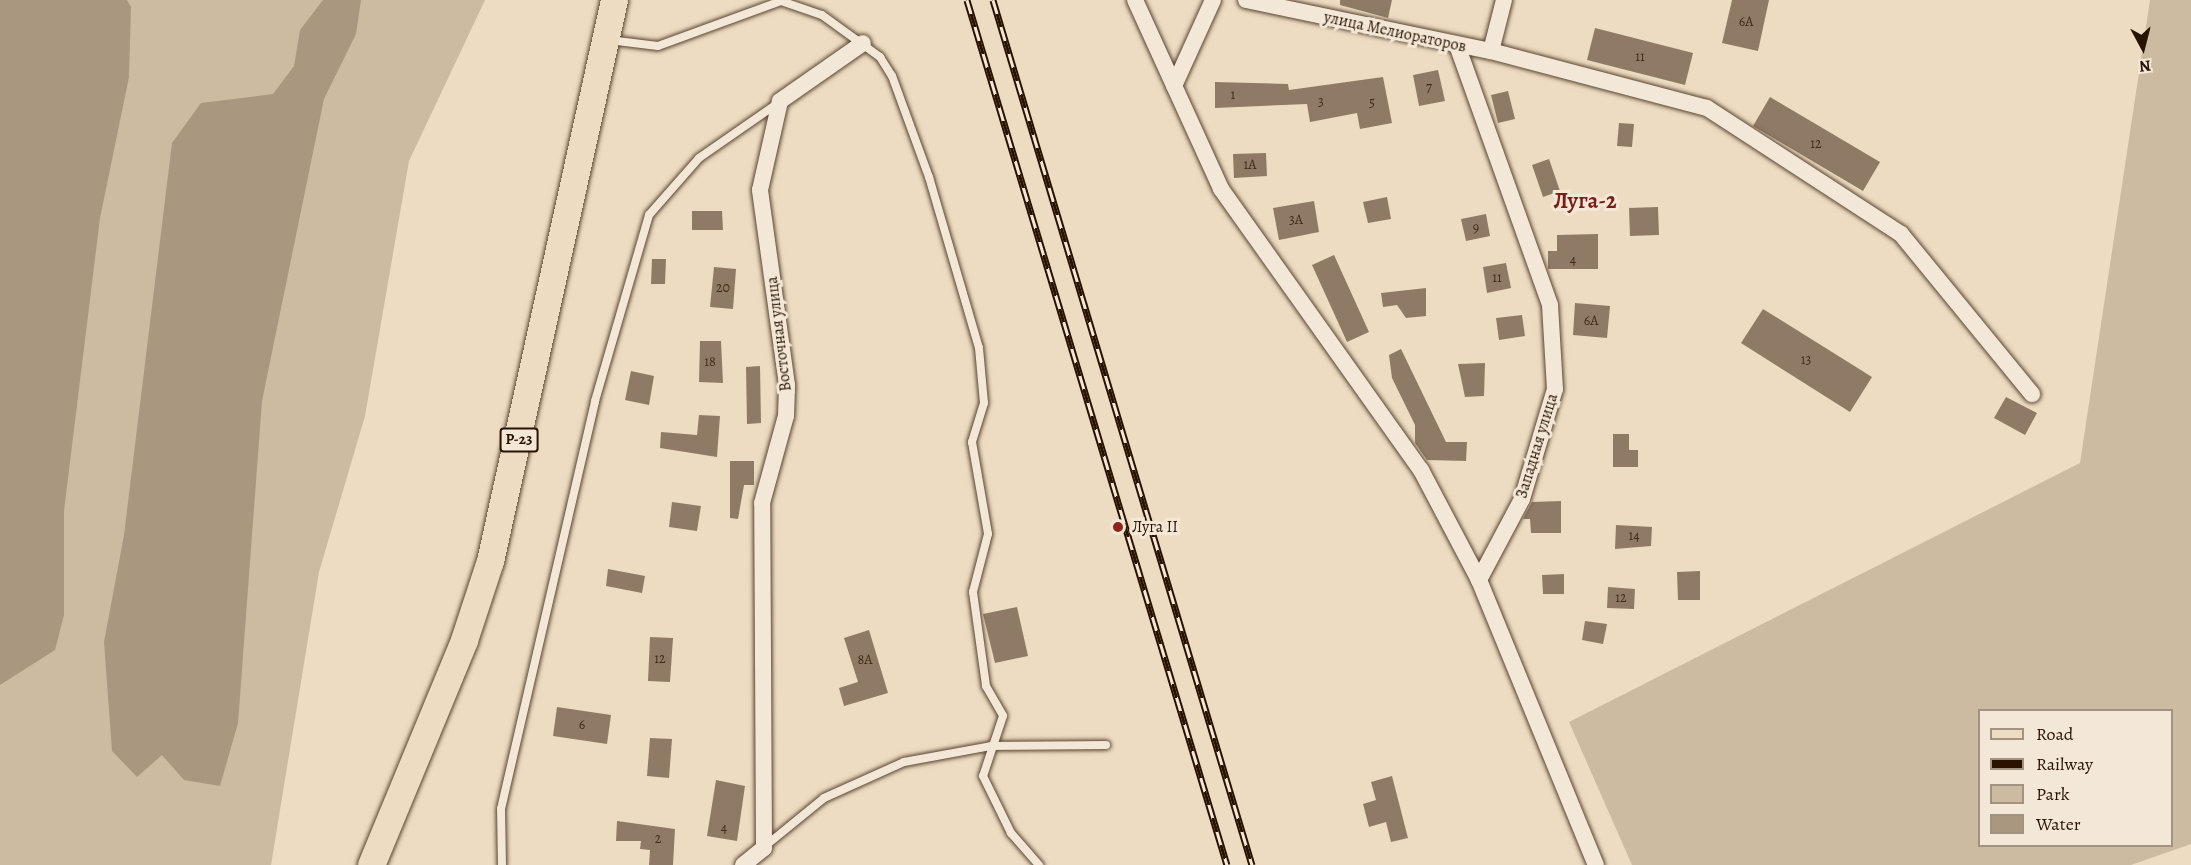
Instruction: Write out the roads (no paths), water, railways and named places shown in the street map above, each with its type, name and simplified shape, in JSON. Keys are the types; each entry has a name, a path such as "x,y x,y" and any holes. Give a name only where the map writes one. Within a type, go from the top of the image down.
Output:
{"main road":[{"name":"Р-23","path":"371,865 464,640 490,561 614,0"}],"street":[{"path":"1136,0 1221,189 1421,470 1479,580 1596,865"},
{"path":"1174,86 1213,0"},
{"name":"улица Мелиораторов","path":"1246,0 1491,51 1707,108 1901,234 2032,394"},
{"path":"1491,51 1504,0"},
{"path":"780,101 863,43"},
{"name":"Западная улица","path":"1457,45 1550,305 1555,389 1522,499 1479,580"},
{"name":"Восточная улица","path":"764,848 762,503 786,416 787,385 760,190 780,101"},
{"path":"743,865 764,848"}],"lane":[{"path":"605,39 658,46 781,1 822,15 863,43 892,76 929,177 980,348 984,403 972,442 988,534 973,592 986,686 1004,716 991,746 983,776 1011,833 1039,865"},
{"path":"502,865 501,809 596,401 649,216 699,158 780,101"},
{"path":"764,848 824,798 884,771 991,746 1106,745"}],"water":[{"path":"0,0 127,0 131,7 129,77 100,218 64,511 64,615 55,650 0,685"},
{"path":"323,0 361,0 356,34 324,99 262,401 238,723 220,786 184,780 162,755 137,777 112,751 104,642 124,535 172,143 201,103 273,94 294,66 300,30"}],"railway":[{"path":"967,0 1227,865"},
{"path":"993,0 1252,865"}],"place":[{"name":"Луга II","path":"1118,527"}],"district":[{"name":"Луга-2","path":"1585,202"}]}
